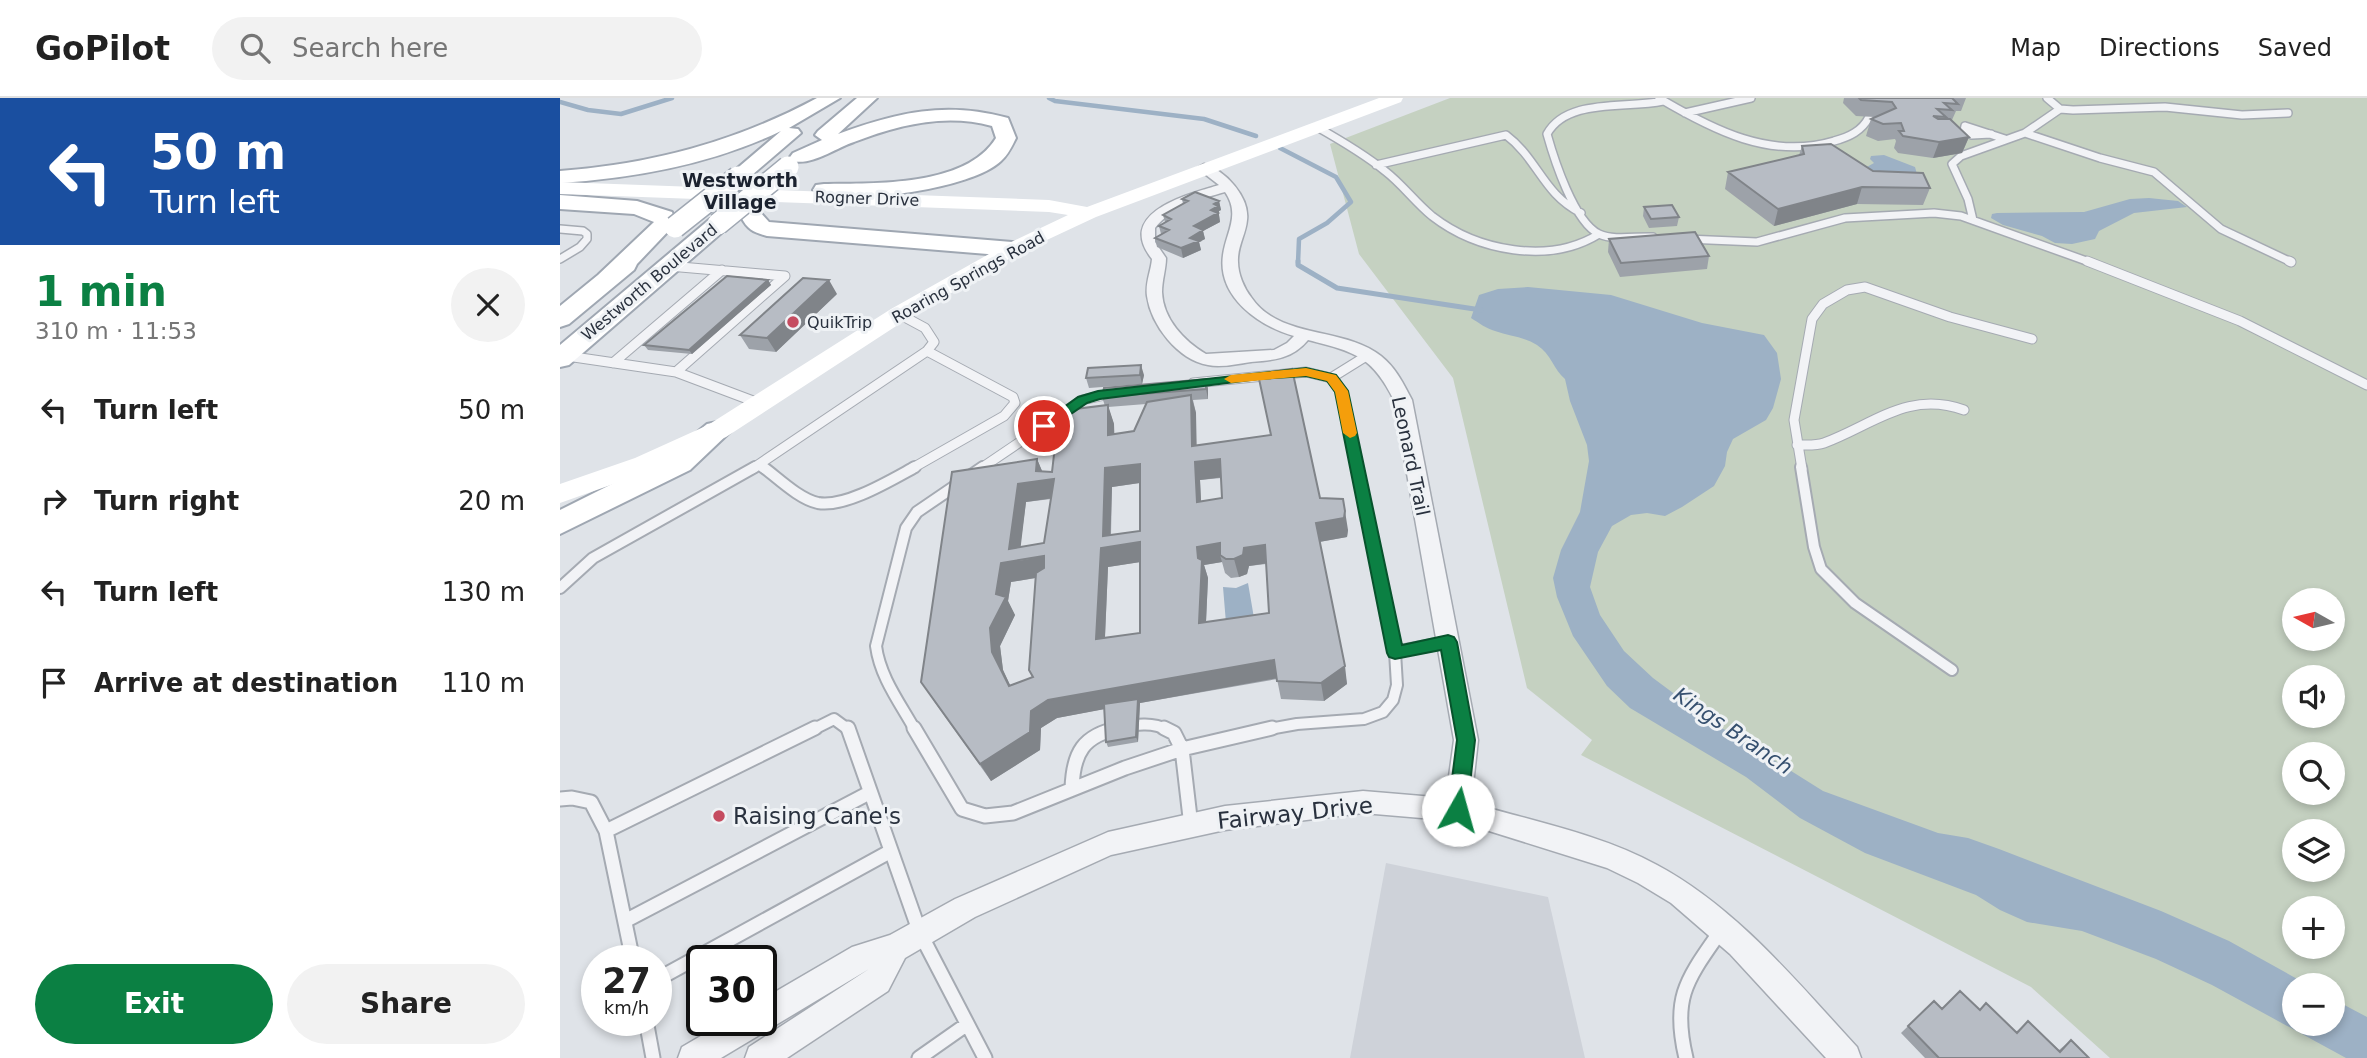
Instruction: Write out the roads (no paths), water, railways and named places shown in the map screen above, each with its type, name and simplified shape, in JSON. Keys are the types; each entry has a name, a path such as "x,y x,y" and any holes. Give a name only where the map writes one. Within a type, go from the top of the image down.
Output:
{"main road":[{"name":"Westworth Boulevard","path":"560,319 832,98"},
{"path":"560,180 656,166 704,155 762,134 832,98"},
{"name":"Westworth Boulevard","path":"561,356 868,98"},
{"path":"881,199 928,191 977,177 1008,158 1025,138 1023,127 1015,118 977,98"},
{"path":"824,190 884,189 926,183 966,171 995,156 1006,138 1001,122 975,113 916,113 860,130 794,162 752,217 757,226 767,229 1012,249"},
{"path":"560,202 637,208 664,217 665,223 608,279"},
{"path":"560,523 680,463 717,431"}],"street":[{"name":"Roaring Springs Road","path":"560,494 644,464 717,431 899,314 1012,249 1089,213 1395,98"},
{"path":"1204,168 1225,181 1228,187 1189,199 1166,210 1147,232 1147,240 1159,258 1154,295 1163,320 1186,348 1210,361 1278,355 1293,347 1305,332"},
{"name":"Rogner Drive","path":"560,180 824,190"},
{"name":"Leonard Trail","path":"1228,187 1241,220 1233,243 1230,264 1247,303 1280,325 1350,345 1368,355 1388,372 1403,400 1466,740 1458,810"},
{"name":"Rogner Drive","path":"560,188 1049,206 1089,213"},
{"name":"Fairway Drive","path":"777,1007 862,957 895,948 965,908 1108,844 1225,818 1363,802 1458,810 1634,866 1724,926 1846,1058"},
{"path":"760,1058 878,981 895,948"},
{"path":"693,1058 729,1036"}],"lane":[{"path":"1685,113 1709,107 1731,106 1751,98"},
{"path":"2047,98 2060,109"},
{"path":"1665,237 1600,234 1588,228 1546,134 1555,116 1563,110 1585,103 1630,105 1661,99 1708,127 1731,136 1753,142 1799,146 1831,143 1860,131 1868,117"},
{"path":"1973,220 1968,199 1952,164 1961,156 2025,133 2060,109 2165,107 2242,115 2288,113"},
{"path":"1317,127 1376,165 1460,236 1480,244 1509,249 1563,250 1586,243 1600,234"},
{"path":"2025,133 2100,158 2154,172 2196,210 2240,240 2291,262"},
{"path":"1991,134 2005,139"},
{"path":"1376,165 1506,135 1516,141 1548,190 1563,207 1581,213"},
{"path":"1678,238 1757,242 1845,218 1876,215 1934,213 1973,220 2070,254 2240,321 2367,385"},
{"path":"560,229 583,231 587,234 587,239 580,247 560,258"},
{"path":"669,266 785,276 676,372"},
{"path":"613,363 722,270"},
{"path":"1952,670 1855,603 1821,569 1814,547 1794,420 1812,319 1823,304 1847,290 1865,288 1881,291 1950,317 2032,339"},
{"path":"560,588 593,558 759,465 927,351 934,342 925,328 899,314"},
{"path":"759,465 817,503 831,503 899,476 1004,416 1015,403 1013,397 927,351"},
{"path":"1331,378 1368,355"},
{"path":"561,356 676,372 761,404"},
{"path":"1126,391 1082,400 917,512 906,528 876,646 878,661 887,682 962,809 973,814 993,816 1022,809 1137,762 1182,749 1289,725 1382,713 1396,698 1395,653 1341,391 1331,378 1306,372 1181,385"},
{"path":"1797,444 1822,444 1879,416 1907,406 1947,404 1964,410"},
{"path":"1395,653 1448,642"},
{"path":"606,831 834,719 848,727 920,933 985,1058"},
{"path":"1072,789 1073,763 1081,748 1100,732 1142,724 1158,725 1174,733 1182,749 1191,826"},
{"path":"625,921 869,793"},
{"path":"560,799 572,797 591,802 606,831 630,945"},
{"path":"672,972 891,851"},
{"path":"1685,1058 1677,1014 1681,995 1724,926"},
{"path":"919,1058 966,1025"},
{"path":"649,1036 653,1058"}],"water":[{"path":"1884,155 1915,167 1918,178 1856,173 1874,163 1870,159 1871,156"},
{"path":"2130,199 2178,201 2187,207 2134,213 2099,231 2095,239 2072,244 2055,243 2042,236 2003,225 1991,218 1992,214 1997,213 2084,212"},
{"path":"1528,287 1611,295 1702,323 1764,335 1777,353 1781,379 1773,408 1766,420 1733,439 1725,466 1714,486 1665,516 1647,513 1631,515 1612,526 1598,552 1590,587 1600,615 1624,651 1653,678 1688,704 1695,714 1731,733 1823,791 1938,833 1968,838 1999,849 2161,911 2229,941 2286,973 2282,973 2282,1023 2212,985 2156,959 2082,931 2027,922 1976,895 1865,853 1800,818 1746,777 1630,708 1607,686 1573,636 1557,597 1553,578 1561,550 1580,512 1589,461 1587,445 1570,401 1565,379 1546,353 1522,338 1492,330 1471,318 1479,295 1498,289"},
{"path":"1248,583 1254,618 1226,623 1223,587 1236,588"},
{"path":"2345,1005 2367,1017 2367,1058 2346,1058 2306,1036 2345,1036"}],"waterway":[{"name":"Kings Branch","path":"560,102 588,110 621,114 672,98"},
{"name":"Kings Branch","path":"1049,98 1055,101 1204,119 1256,136"},
{"name":"Kings Branch","path":"1280,148 1336,177 1351,202 1327,223 1299,239 1298,263"},
{"name":"Kings Branch","path":"1298,263 1337,288 1481,310"}],"place":[{"name":"QuikTrip","path":"793,322"},
{"name":"Raising Cane's","path":"719,816"}],"district":[{"name":"Westworth Village","path":"740,191"}]}
